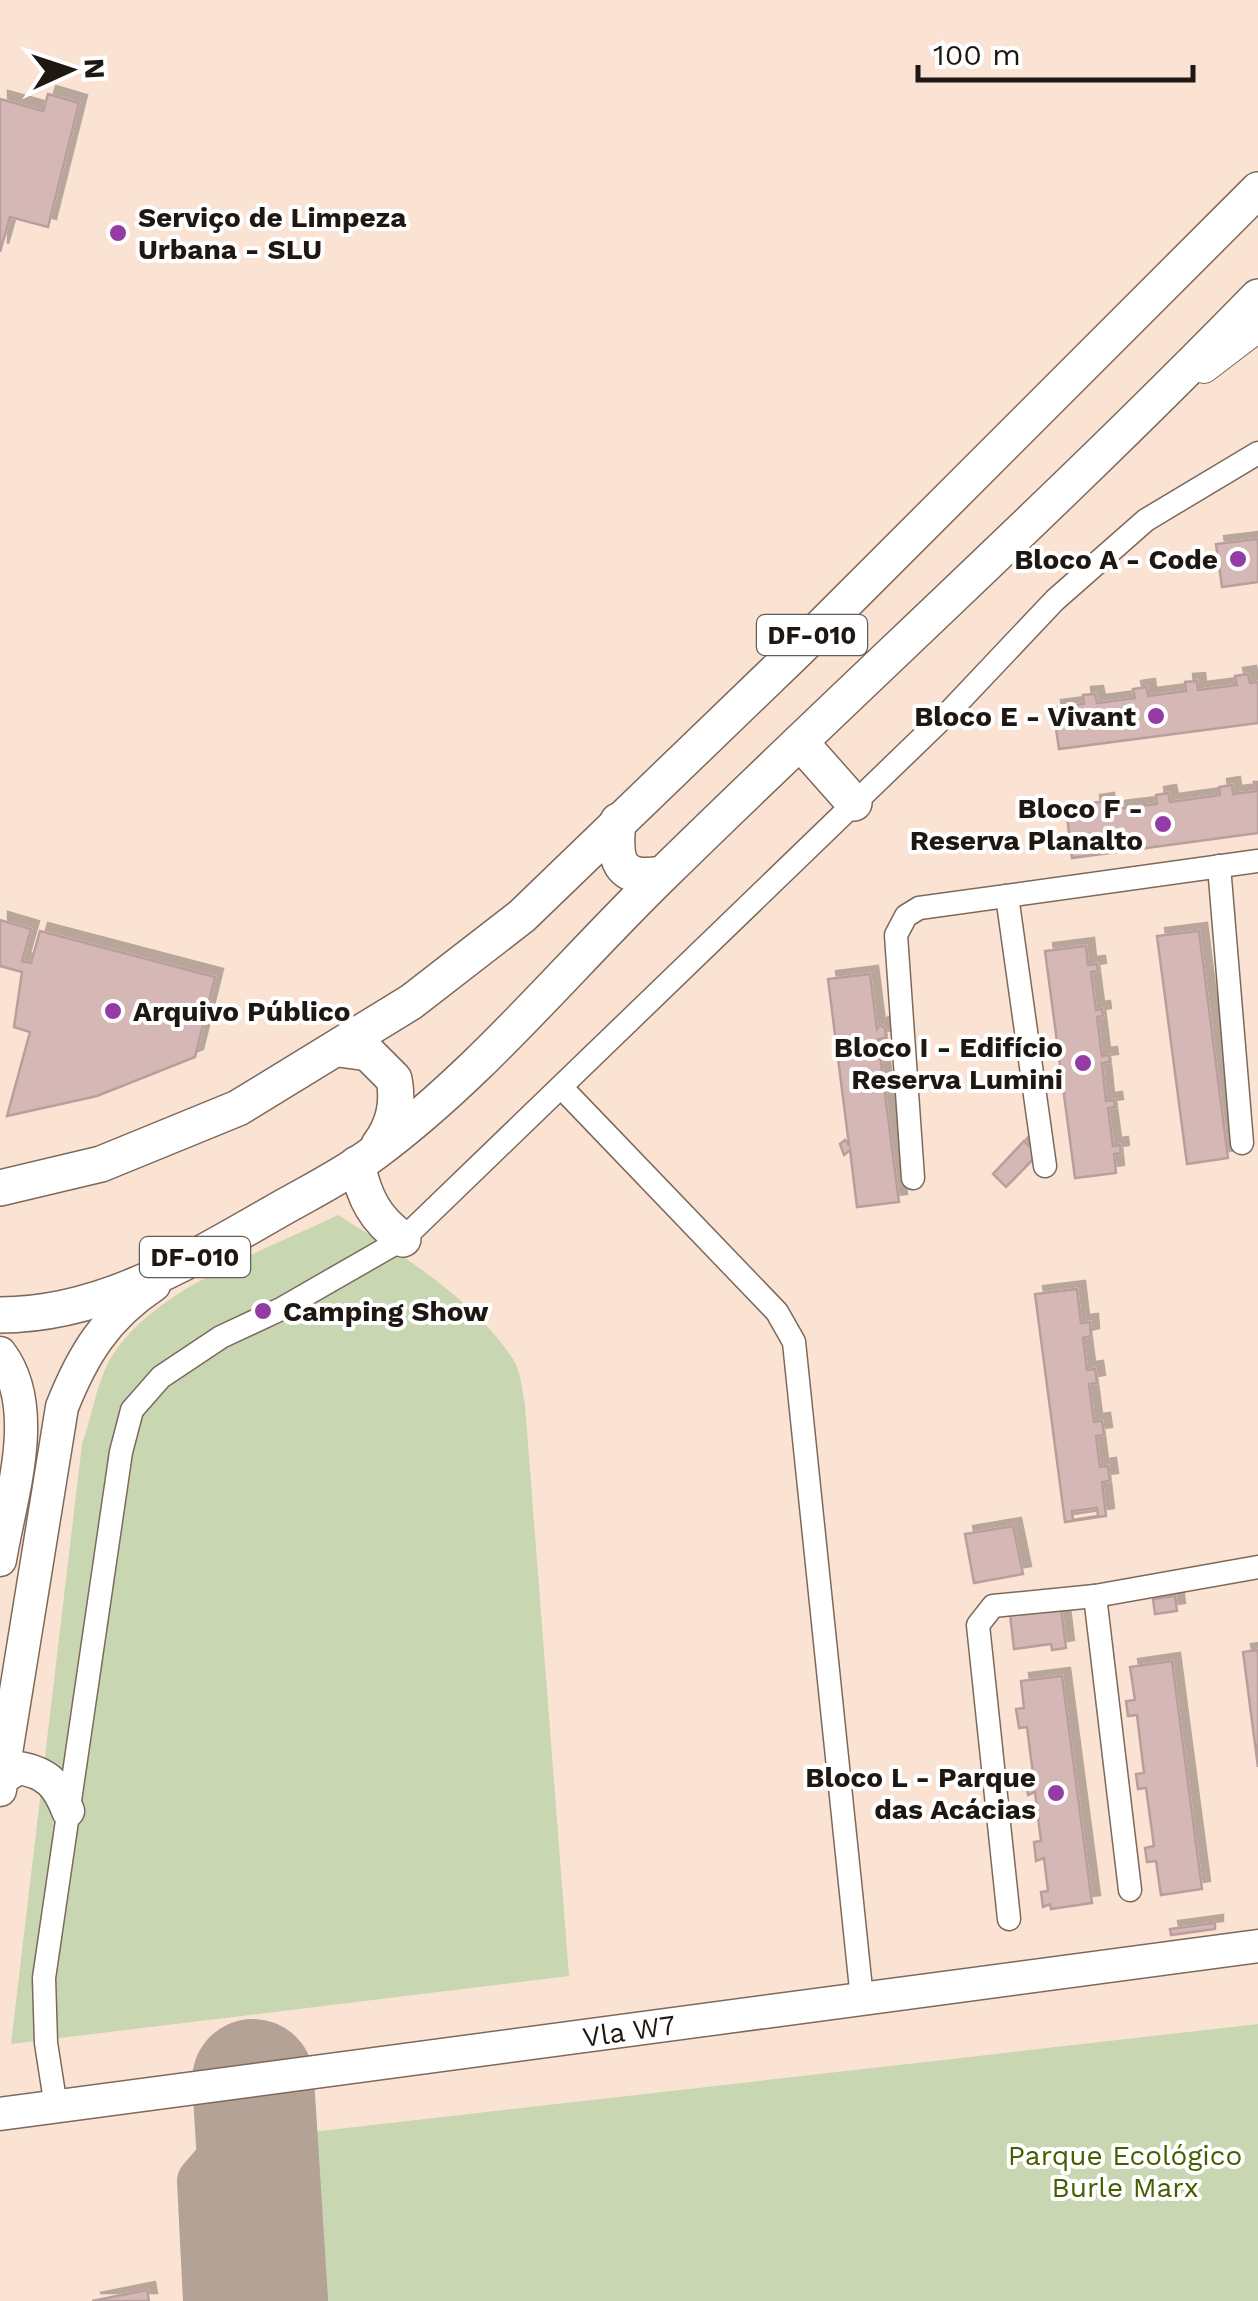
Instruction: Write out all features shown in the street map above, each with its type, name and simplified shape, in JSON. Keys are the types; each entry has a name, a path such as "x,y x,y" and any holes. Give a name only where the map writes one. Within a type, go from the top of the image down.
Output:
{"main road":[{"name":"DF-010","path":"0,1188 101,1164 238,1108 410,1002 522,916 800,648 1258,190"},
{"name":"DF-010","path":"0,1315 66,1309 120,1292 193,1259 365,1159 435,1104 662,874 1139,419 1258,297"},
{"path":"800,742 854,803"},
{"path":"618,821 615,853 626,872 641,878 662,874"},
{"path":"339,1049 368,1054 394,1080 397,1100 390,1131 365,1159 369,1204 384,1226 403,1239"},
{"path":"1,1784 62,1408 78,1366 102,1327 130,1301 193,1259"},
{"path":"0,1353 18,1391 21,1425 0,1560"},
{"path":"1,1784 19,1768 37,1771 58,1785 68,1811"},
{"name":"Vla W7","path":"0,2114 1258,1946"}],"street":[{"path":"1139,419 1258,328"},
{"path":"56,2107 46,2043 44,1978 121,1452 132,1410 162,1377 221,1337 282,1309 403,1239 854,803 1055,600 1133,531 1258,453"},
{"path":"913,1178 896,935 906,916 919,908 1258,860"},
{"path":"1218,866 1242,1144"},
{"path":"1008,896 1045,1166"},
{"path":"562,1088 777,1312 794,1342 862,2000"},
{"path":"1009,1918 978,1625 993,1606 1094,1596 1258,1567"},
{"path":"1094,1596 1130,1890"}],"green space":[{"path":"338,1215 456,1296 496,1337 518,1369 525,1405 569,1976 11,2044 82,1444 104,1372 126,1337 179,1293"},
{"name":"Parque Ecológico Burle Marx","path":"1258,2024 1258,2301 315,2301 303,2133"}],"building":[{"path":"48,94 79,103 48,227 10,217 0,252 0,99 43,111"},
{"name":"Bloco A - Code","path":"1258,539 1258,582 1222,587 1216,544"},
{"name":"Bloco E - Vivant","path":"1248,674 1250,683 1258,682 1258,723 1059,749 1053,708 1084,704 1083,695 1095,694 1097,703 1135,698 1133,689 1147,687 1148,696 1186,691 1185,682 1197,681 1198,690 1237,685 1235,676"},
{"name":"Bloco F - Reserva Planalto","path":"1232,785 1233,794 1258,791 1258,833 1072,858 1067,816 1093,812 1092,803 1106,801 1107,810 1157,804 1156,795 1168,793 1170,802 1220,795 1219,787"},
{"name":"Arquivo Público","path":"0,920 31,929 22,961 31,963 40,931 215,977 195,1057 97,1096 7,1116 30,1032 14,1027 22,972 0,966"},
{"path":"1199,931 1228,1158 1187,1164 1157,936"},
{"name":"Bloco I - Edifício Reserva Lumini","path":"1086,946 1088,965 1097,964 1098,971 1091,972 1096,1010 1102,1009 1103,1016 1097,1017 1102,1056 1109,1055 1110,1062 1102,1063 1106,1101 1114,1100 1115,1107 1108,1108 1113,1146 1120,1145 1121,1153 1114,1154 1116,1173 1075,1178 1045,951"},
{"path":"870,974 877,1029 880,1025 885,1028 886,1038 878,1039 899,1202 857,1207 850,1150 844,1155 840,1144 845,1140 849,1145 828,979"},
{"path":"1024,1141 1038,1154 1006,1187 993,1174"},
{"path":"1077,1289 1081,1323 1090,1322 1091,1336 1083,1338 1087,1370 1095,1369 1097,1383 1089,1384 1094,1422 1102,1421 1104,1435 1096,1436 1100,1467 1108,1466 1110,1481 1102,1482 1106,1516 1065,1522 1035,1294","holes":["1097,1508 1098,1516 1073,1520 1072,1511"]},
{"path":"1013,1526 1023,1574 974,1583 965,1534"},
{"path":"1175,1596 1177,1611 1155,1614 1153,1599"},
{"path":"1061,1608 1066,1648 1052,1650 1051,1644 1014,1649 1010,1614"},
{"path":"1258,1650 1258,1767 1243,1652"},
{"path":"1172,1661 1202,1889 1161,1895 1156,1861 1147,1862 1145,1848 1154,1846 1146,1788 1138,1789 1136,1774 1144,1773 1137,1715 1128,1716 1126,1701 1135,1700 1130,1667"},
{"name":"Bloco L - Parque das Acácias","path":"1062,1676 1092,1903 1051,1909 1050,1904 1043,1907 1041,1892 1048,1891 1044,1858 1036,1861 1034,1842 1041,1841 1035,1792 1028,1795 1025,1775 1033,1774 1027,1727 1019,1728 1016,1709 1024,1708 1021,1681"},
{"path":"1215,1923 1215,1929 1171,1935 1170,1929"},
{"path":"147,2290 149,2301 92,2301"}],"taxiway":[{"path":"208,2301 202,2181 227,2152 257,2144"}],"runway":[{"path":"253,2080 267,2301"}],"place":[{"name":"Serviço de Limpeza Urbana - SLU","path":"118,233"},
{"name":"Bloco A - Code","path":"1238,559"},
{"name":"Bloco E - Vivant","path":"1156,716"},
{"name":"Bloco F - Reserva Planalto","path":"1163,824"},
{"name":"Arquivo Público","path":"113,1011"},
{"name":"Bloco I - Edifício Reserva Lumini","path":"1083,1063"},
{"name":"Camping Show","path":"263,1311"},
{"name":"Bloco L - Parque das Acácias","path":"1056,1793"}]}
